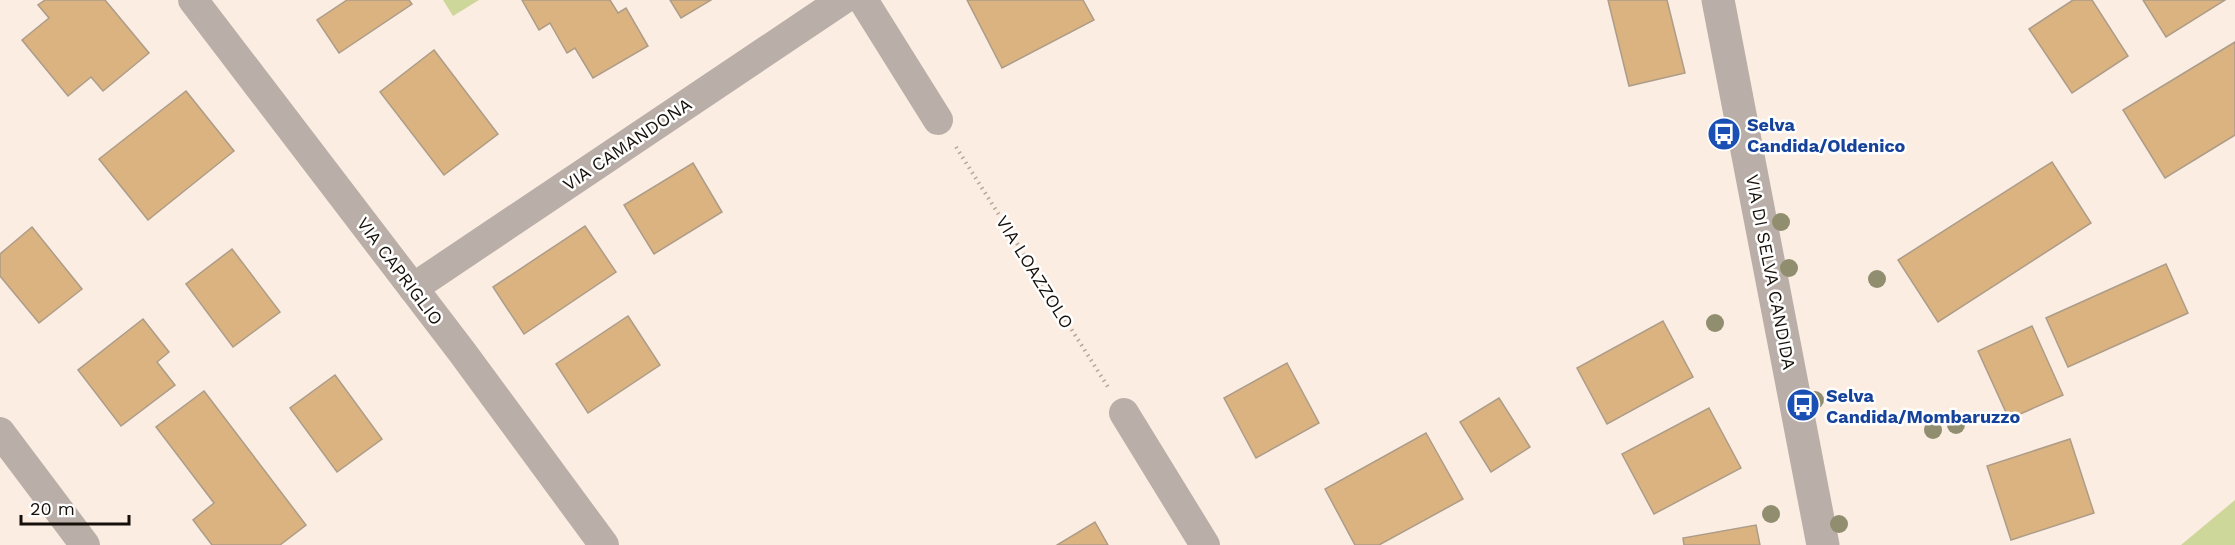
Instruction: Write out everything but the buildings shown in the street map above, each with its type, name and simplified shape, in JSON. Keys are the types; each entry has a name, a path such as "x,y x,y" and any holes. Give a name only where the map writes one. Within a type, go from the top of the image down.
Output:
{"street":[{"name":"VIA CAPRIGLIO","path":"193,0 604,545"},
{"name":"VIA CAMANDONA","path":"412,288 842,0"},
{"path":"863,0 938,120"},
{"name":"VIA DI SELVA CANDIDA","path":"1718,0 1823,545"},
{"path":"1124,413 1205,545"},
{"path":"0,432 85,545"}],"path":[{"name":"VIA LOAZZOLO","path":"938,120 1124,413"}],"green space":[{"path":"443,0 479,0 453,16"},
{"path":"2235,500 2235,545 2181,545"}],"place":[{"name":"Selva Candida/Oldenico","path":"1724,134"},
{"name":"Selva Candida/Mombaruzzo","path":"1803,405"}]}
